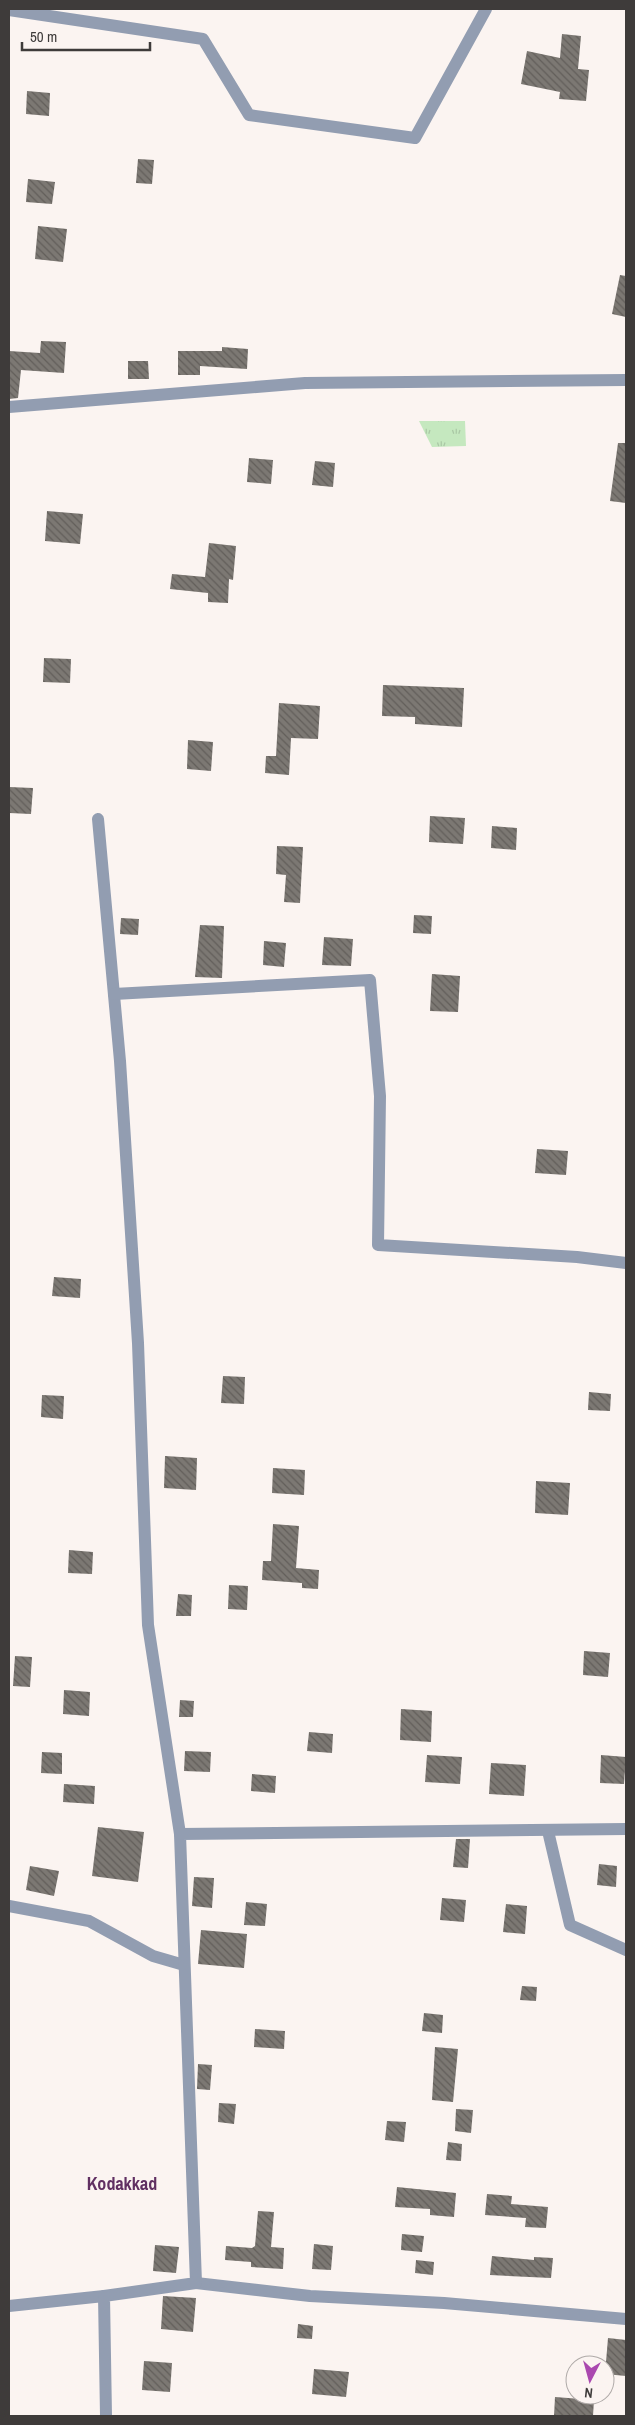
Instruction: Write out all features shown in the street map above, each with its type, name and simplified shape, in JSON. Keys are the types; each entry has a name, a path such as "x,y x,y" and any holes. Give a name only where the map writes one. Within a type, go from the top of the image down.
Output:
{"street":[{"path":"9,10 203,39 249,115 415,138 486,9"},
{"path":"9,408 305,384 626,380"},
{"path":"98,820 120,1060 138,1343 148,1624 180,1834 196,2283"},
{"path":"114,994 370,980 380,1096 378,1245 577,1257 626,1263"},
{"path":"180,1834 626,1829"},
{"path":"548,1831 570,1925 626,1950"},
{"path":"9,1906 89,1921 153,1956 184,1965"},
{"path":"9,2306 104,2296 196,2283 310,2296 444,2303 626,2319"},
{"path":"104,2296 106,2416"}],"green space":[{"path":"419,421 465,421 466,446 432,447"}],"building":[{"path":"562,34 581,36 578,69 589,70 586,101 559,99 560,92 521,84 527,51 560,58"},
{"path":"27,91 50,93 49,116 26,114"},
{"path":"138,159 154,160 152,184 136,183"},
{"path":"28,179 55,182 52,204 26,202"},
{"path":"38,226 67,229 63,262 35,259"},
{"path":"620,275 626,276 626,317 612,314"},
{"path":"41,341 66,342 64,373 21,370 18,398 9,399 9,351 40,353"},
{"path":"222,347 248,349 247,369 200,366 200,375 178,375 178,351 222,351"},
{"path":"128,361 148,361 149,379 128,379"},
{"path":"618,443 626,443 626,503 610,501"},
{"path":"249,458 273,460 271,484 247,482"},
{"path":"315,461 335,463 333,487 312,485"},
{"path":"47,511 83,514 80,544 45,541"},
{"path":"209,543 236,546 233,580 229,579 228,603 208,602 208,593 170,589 172,574 205,577"},
{"path":"44,658 71,659 70,683 43,682"},
{"path":"383,685 464,688 462,727 415,724 415,717 382,716"},
{"path":"279,703 320,706 318,739 291,738 289,775 265,773 266,756 276,756"},
{"path":"188,740 213,742 211,771 187,769"},
{"path":"9,787 33,788 31,814 9,813"},
{"path":"430,816 465,818 463,844 429,842"},
{"path":"492,826 517,828 516,850 491,848"},
{"path":"277,846 303,847 300,903 284,902 286,875 276,874"},
{"path":"414,915 432,916 431,934 413,933"},
{"path":"121,918 139,919 138,935 120,934"},
{"path":"200,925 224,926 222,978 195,977"},
{"path":"324,937 353,939 351,966 322,965"},
{"path":"264,941 286,943 284,967 263,965"},
{"path":"432,974 460,976 458,1012 430,1011"},
{"path":"537,1149 568,1151 566,1175 535,1173"},
{"path":"54,1277 81,1279 80,1298 52,1296"},
{"path":"223,1376 245,1377 244,1404 221,1403"},
{"path":"589,1392 611,1394 610,1411 588,1410"},
{"path":"42,1395 64,1396 63,1419 41,1417"},
{"path":"165,1456 197,1458 196,1490 164,1488"},
{"path":"273,1468 305,1470 304,1495 272,1493"},
{"path":"536,1481 570,1483 568,1515 535,1513"},
{"path":"273,1524 299,1526 296,1568 319,1570 318,1589 302,1588 302,1583 262,1580 263,1561 271,1561"},
{"path":"69,1550 93,1552 92,1574 68,1573"},
{"path":"229,1585 248,1586 247,1610 228,1609"},
{"path":"178,1594 192,1595 191,1616 176,1616"},
{"path":"584,1651 610,1653 608,1677 583,1675"},
{"path":"15,1656 32,1657 30,1687 13,1686"},
{"path":"64,1690 90,1692 89,1716 63,1714"},
{"path":"180,1700 194,1701 193,1717 179,1717"},
{"path":"401,1709 432,1711 431,1742 400,1740"},
{"path":"309,1732 333,1734 332,1753 307,1751"},
{"path":"185,1751 211,1752 210,1772 184,1771"},
{"path":"42,1752 62,1753 62,1774 41,1773"},
{"path":"427,1755 462,1757 460,1784 425,1782"},
{"path":"601,1755 626,1757 624,1784 600,1783"},
{"path":"491,1763 526,1765 524,1796 489,1794"},
{"path":"252,1774 276,1776 275,1793 251,1791"},
{"path":"64,1784 95,1786 94,1804 63,1802"},
{"path":"98,1827 144,1832 138,1882 92,1876"},
{"path":"456,1839 470,1839 468,1868 453,1867"},
{"path":"599,1864 617,1866 616,1887 597,1885"},
{"path":"30,1866 59,1871 54,1896 26,1890"},
{"path":"194,1877 214,1878 212,1908 192,1906"},
{"path":"442,1898 466,1900 464,1922 440,1920"},
{"path":"246,1902 267,1904 265,1926 244,1925"},
{"path":"506,1904 527,1906 525,1934 503,1932"},
{"path":"201,1930 247,1934 244,1968 198,1964"},
{"path":"522,1986 537,1987 536,2001 520,2000"},
{"path":"424,2013 443,2015 442,2033 422,2031"},
{"path":"255,2029 285,2031 284,2049 254,2047"},
{"path":"435,2047 458,2049 453,2102 432,2100"},
{"path":"198,2064 212,2065 210,2090 197,2089"},
{"path":"219,2103 236,2104 234,2124 218,2122"},
{"path":"456,2109 473,2110 471,2133 455,2131"},
{"path":"387,2121 406,2122 404,2142 385,2140"},
{"path":"448,2142 462,2144 461,2161 446,2160"},
{"path":"397,2187 456,2193 454,2217 430,2215 430,2209 395,2207"},
{"path":"487,2194 512,2196 511,2204 548,2207 546,2228 525,2227 526,2218 485,2215"},
{"path":"258,2211 274,2212 271,2247 284,2248 283,2269 251,2267 251,2262 225,2260 226,2246 252,2248 255,2246"},
{"path":"402,2234 424,2236 422,2252 401,2250"},
{"path":"314,2244 333,2246 331,2270 312,2269"},
{"path":"155,2245 179,2247 176,2273 153,2271"},
{"path":"492,2256 534,2260 534,2257 553,2258 551,2278 490,2275"},
{"path":"416,2260 434,2262 433,2275 415,2273"},
{"path":"163,2296 196,2298 193,2332 161,2329"},
{"path":"298,2324 313,2326 312,2339 297,2338"},
{"path":"608,2338 626,2340 626,2376 615,2375 615,2355 607,2355"},
{"path":"144,2361 172,2363 170,2392 142,2390"},
{"path":"314,2369 349,2372 346,2397 312,2394"},
{"path":"555,2397 565,2398 565,2405 594,2405 593,2416 554,2416"}],"district":[{"name":"Kodakkad","path":"122,2183"}]}
